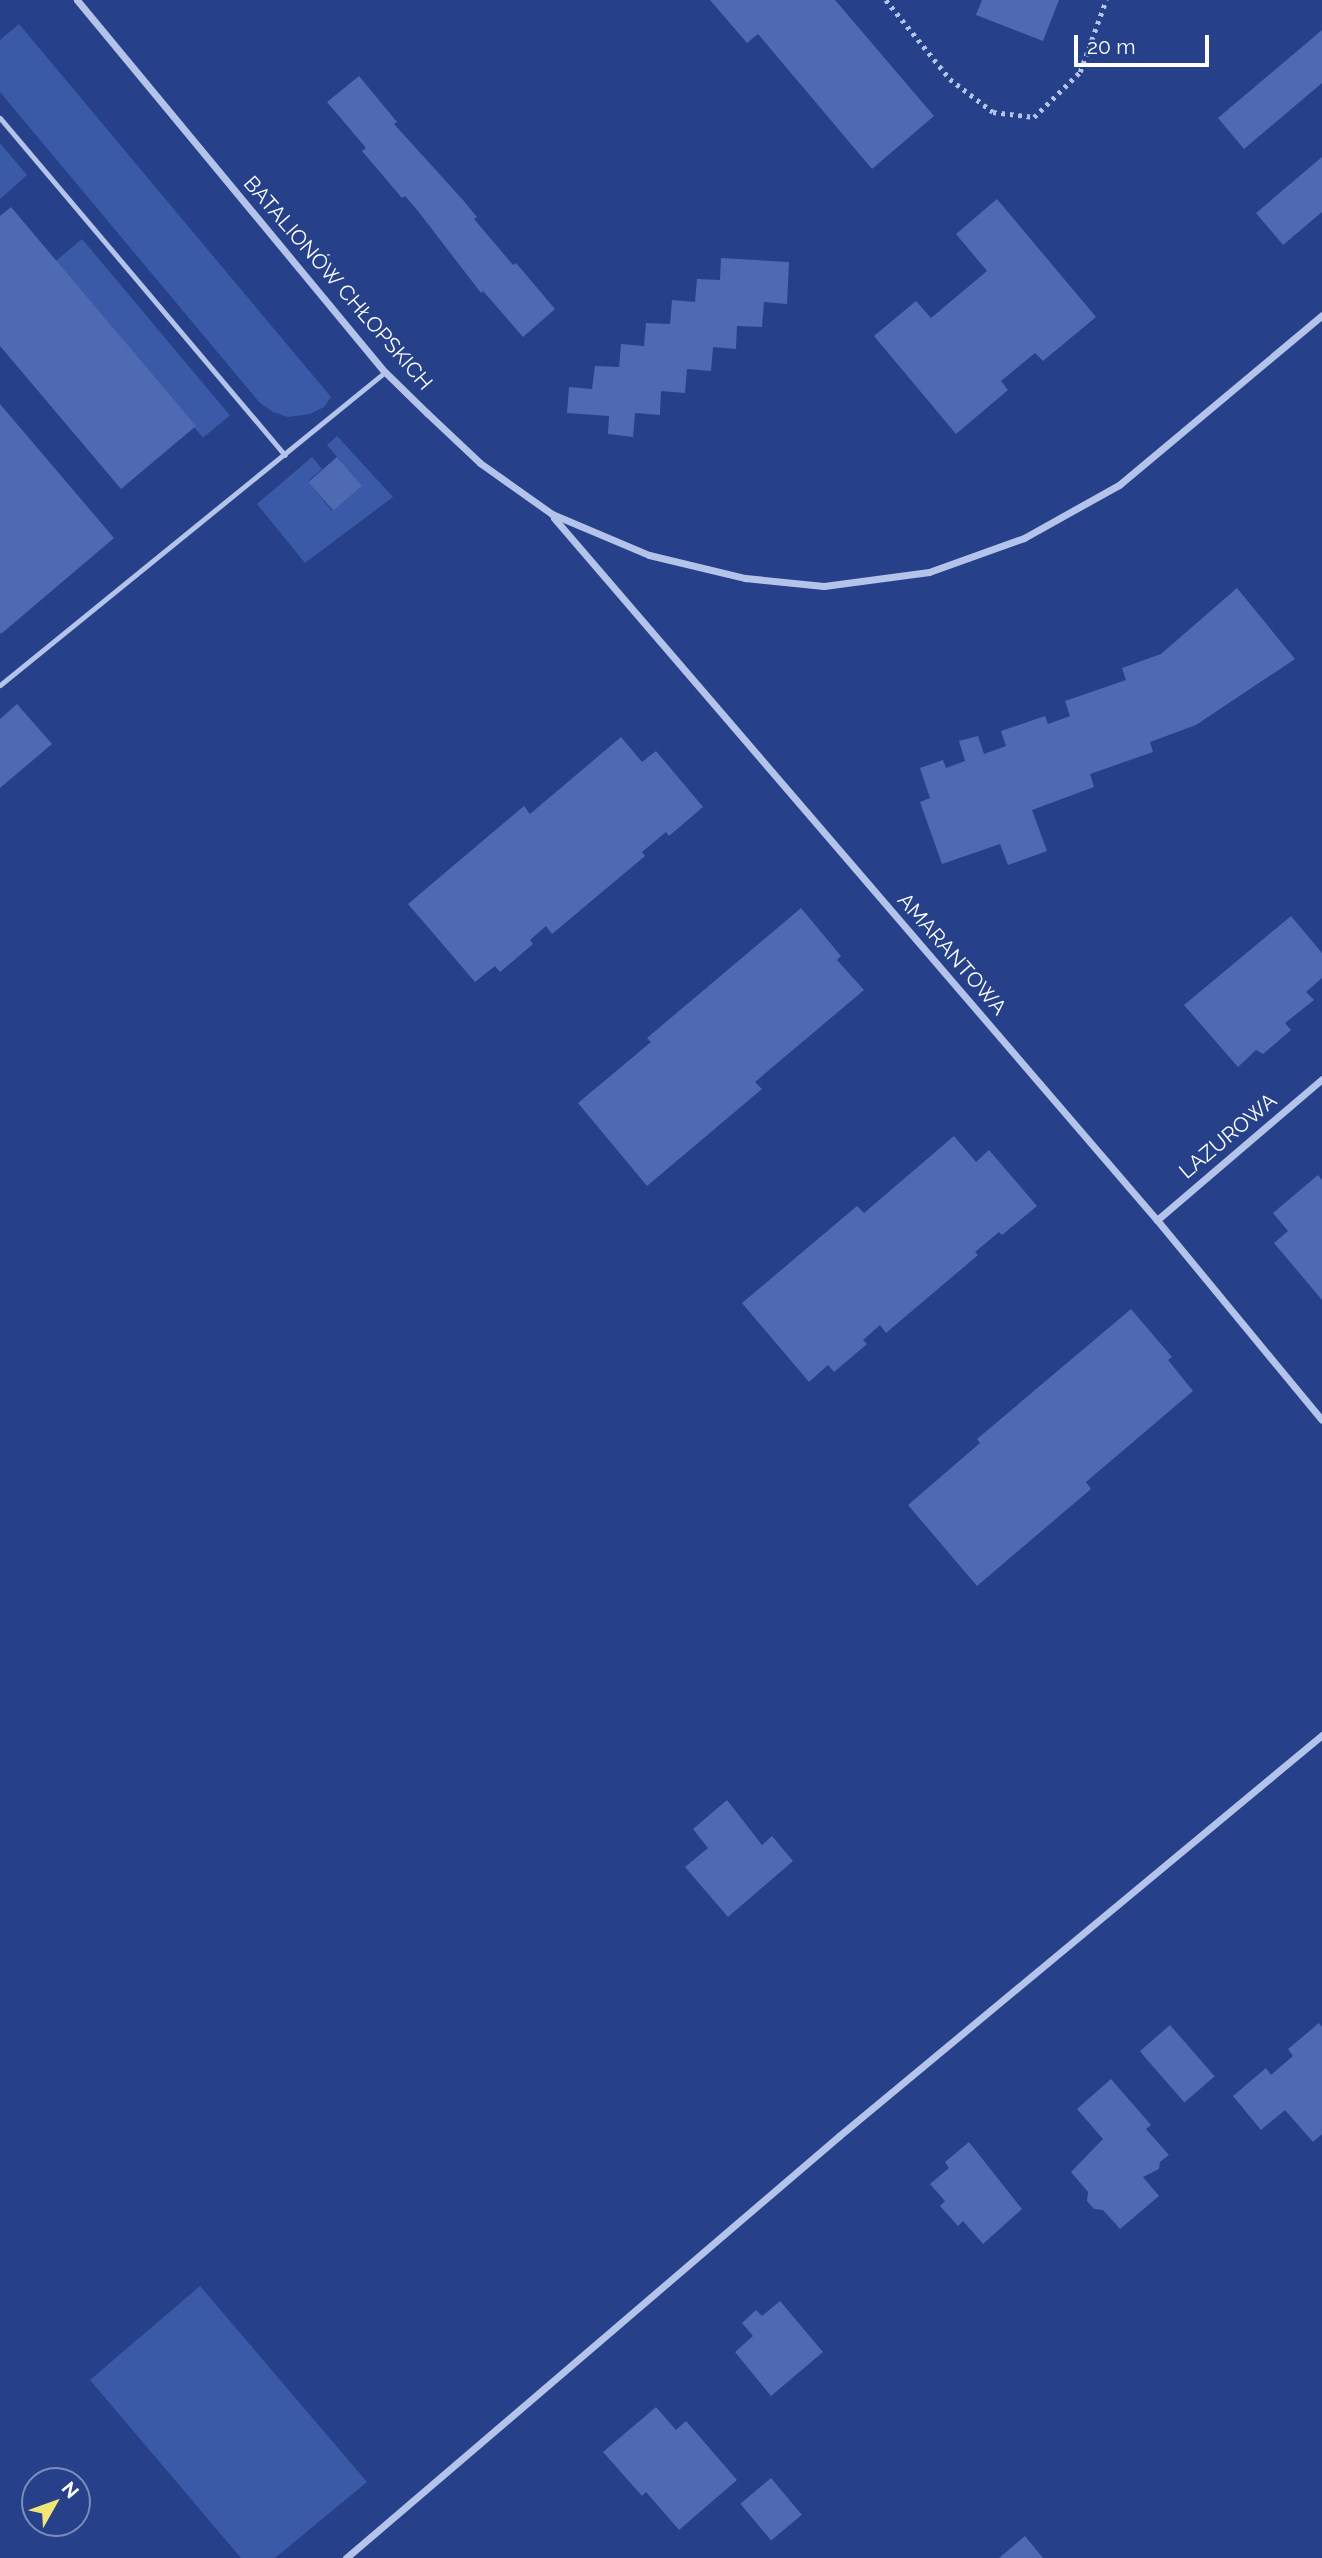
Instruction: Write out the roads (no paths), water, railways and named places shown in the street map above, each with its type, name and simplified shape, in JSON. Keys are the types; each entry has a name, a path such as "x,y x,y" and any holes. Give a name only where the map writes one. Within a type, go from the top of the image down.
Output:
{"street":[{"name":"BATALIONÓW CHŁOPSKICH","path":"77,0 385,372 480,463 552,514 649,555 744,578 824,586 929,572 1024,538 1119,485 1322,315"},
{"name":"AMARANTOWA","path":"552,514 1157,1220 1322,1420"},
{"name":"LAZUROWA","path":"1157,1220 1322,1079"},
{"path":"346,2558 839,2136 1322,1735"}],"lane":[{"path":"0,118 285,455"},
{"path":"0,685 385,372"}]}
